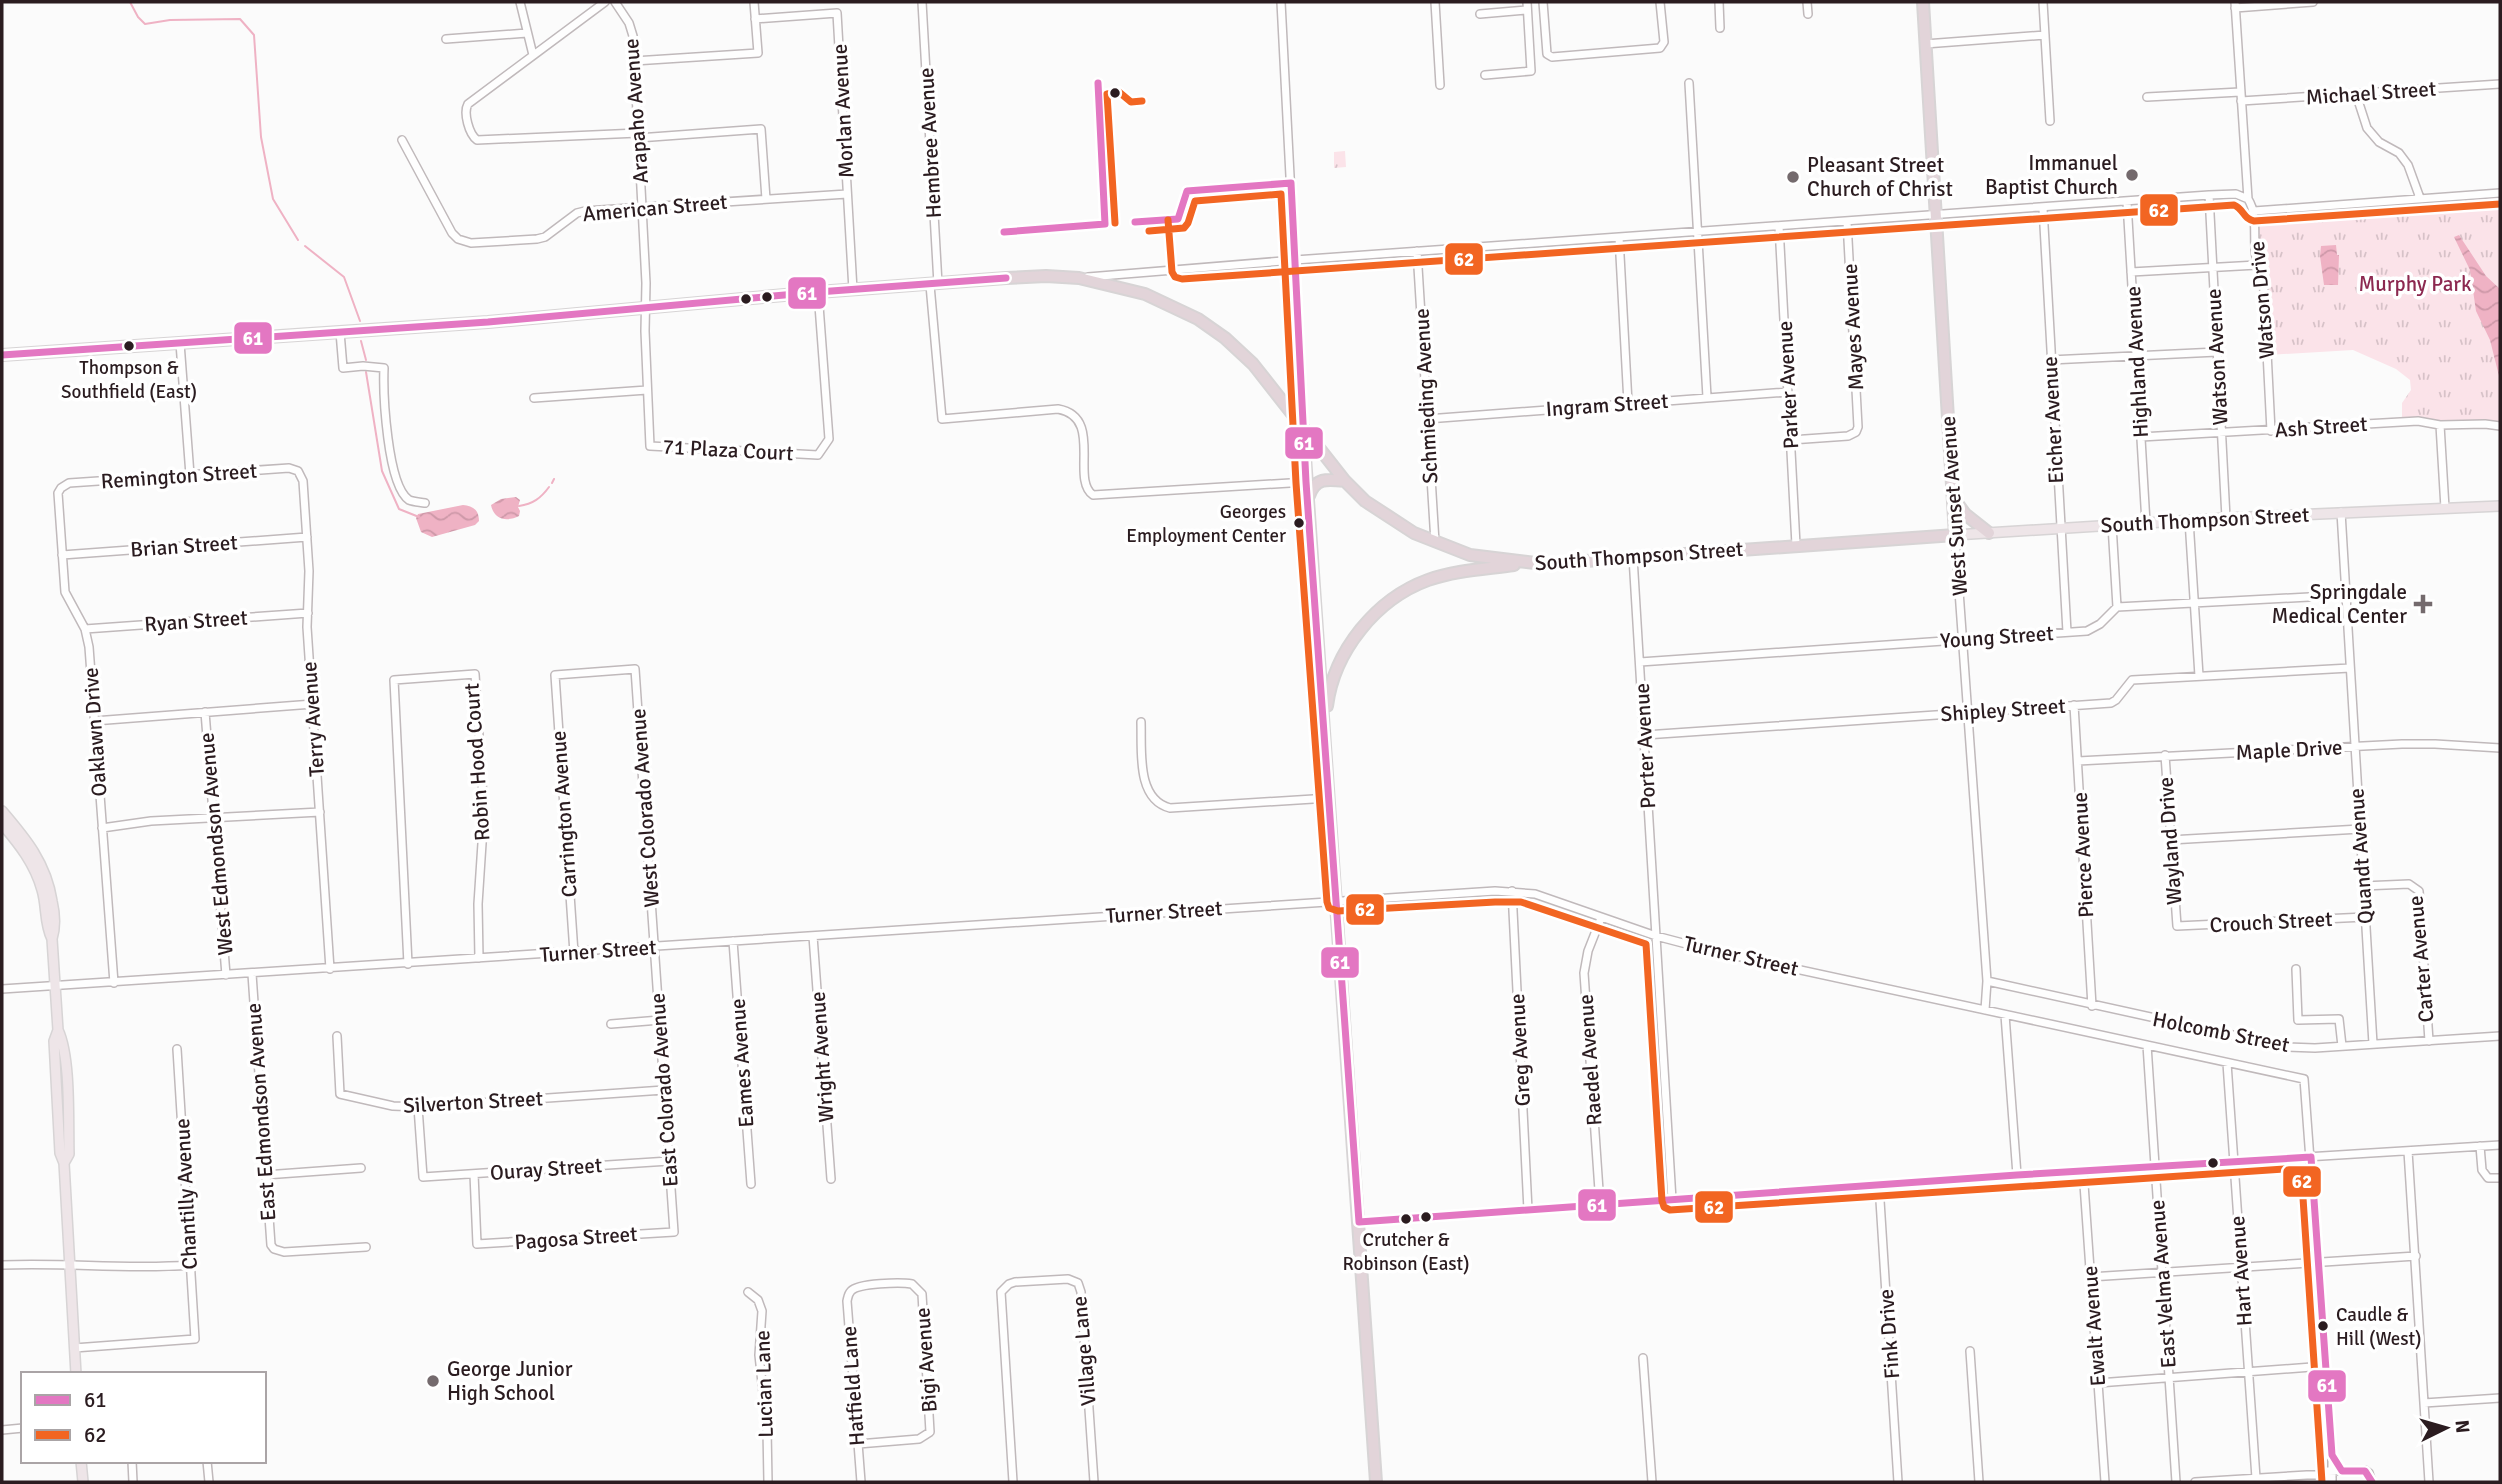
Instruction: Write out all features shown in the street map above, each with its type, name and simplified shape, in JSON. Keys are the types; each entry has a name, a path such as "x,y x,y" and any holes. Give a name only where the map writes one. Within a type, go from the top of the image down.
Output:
{"highway":[{"name":"West Sunset Avenue","path":"1923,2 1955,535"},
{"name":"South Thompson Street","path":"2,355 645,309 818,292 1046,276 1079,278 1145,294 1198,319 1225,338 1253,363 1345,481 1365,501 1414,533 1470,555 1527,563 1955,535"},
{"path":"1303,428 1376,1482"},
{"path":"1308,506 1309,493 1318,482 1326,479 1345,481"},
{"path":"1953,495 1965,514 1989,533"},
{"path":"1460,572 1470,555"},
{"path":"1324,729 1332,680 1363,627 1387,602 1417,585 1460,572 1527,563"},
{"path":"1319,663 1341,662"}],"main road":[{"name":"South Thompson Street","path":"1955,535 2226,518 2500,506"},
{"path":"2,811 27,840 45,871 54,917 52,939 58,1030 54,1041 60,1153 65,1163 76,1372"},
{"path":"2,824 21,846 37,874 43,891 47,929 52,939"},
{"path":"81,1463 83,1482"}],"street":[{"path":"520,2 533,55"},
{"path":"605,2 465,107 473,139 638,136 761,129 766,199"},
{"name":"Arapaho Avenue","path":"615,2 629,23 633,36 645,309"},
{"path":"634,61 758,52 754,2"},
{"name":"Hembree Avenue","path":"922,2 942,419 1058,409 1070,411 1080,422 1087,487 1093,495 1306,482"},
{"path":"1281,2 1303,428"},
{"path":"1435,2 1440,85"},
{"path":"1543,2 1547,54 1552,57 1660,48 1664,42 1660,2"},
{"path":"1718,2 1720,29"},
{"path":"1807,2 1808,14"},
{"path":"2043,2 2050,121"},
{"path":"2313,2 2235,5 2248,199 2254,211 2500,193"},
{"path":"1480,13 1527,6 1531,71 1485,75"},
{"name":"Morlan Avenue","path":"755,19 837,13 853,290"},
{"path":"446,39 527,33"},
{"path":"1925,44 2045,35"},
{"path":"1689,83 1707,397"},
{"name":"Michael Street","path":"2241,102 2500,84"},
{"path":"2147,97 2240,92"},
{"path":"2356,94 2367,128 2379,142 2399,153 2408,165 2420,198"},
{"name":"American Street","path":"402,140 452,233 464,242 537,239 585,211 847,194"},
{"path":"1079,278 1295,260 2209,195 2236,194 2248,199"},
{"name":"Watson Avenue","path":"2209,195 2226,518"},
{"name":"Highland Avenue","path":"2127,202 2146,523"},
{"name":"Eicher Avenue","path":"2043,208 2067,632"},
{"name":"Watson Drive","path":"2254,211 2257,265 2263,272 2271,431"},
{"name":"Mayes Avenue","path":"1791,440 1848,436 1856,432 1859,423 1847,221"},
{"name":"Parker Avenue","path":"1779,226 1796,545"},
{"path":"1619,237 1628,403"},
{"name":"Schmieding Avenue","path":"1418,251 1434,542"},
{"path":"2131,272 2257,265"},
{"name":"71 Plaza Court","path":"645,309 650,446 818,455 829,439 818,292"},
{"path":"340,332 343,368 384,368 389,446 398,480 409,499 425,503"},
{"path":"180,343 190,475"},
{"path":"2050,360 2217,352"},
{"path":"534,398 647,390"},
{"name":"Ingram Street","path":"1427,419 1788,392"},
{"name":"Ash Street","path":"2141,438 2418,421 2440,425 2500,426"},
{"path":"2440,425 2445,508"},
{"name":"Remington Street","path":"61,488 69,483 289,468 298,471"},
{"name":"Terry Avenue","path":"298,471 303,481 307,537 308,613 330,969"},
{"name":"Oaklawn Drive","path":"61,488 57,498 65,592 85,629 89,647 114,982"},
{"path":"2112,525 2118,607 2346,595 2341,512"},
{"path":"2189,520 2199,676"},
{"name":"West Sunset Avenue","path":"1955,535 1987,982 1985,1010"},
{"name":"Brian Street","path":"62,555 307,537"},
{"name":"Porter Avenue","path":"1633,557 1672,1200"},
{"name":"Quandt Avenue","path":"2346,595 2374,1044"},
{"name":"Young Street","path":"1640,662 2067,632 2094,628 2118,607"},
{"name":"Ryan Street","path":"85,629 308,613"},
{"name":"Shipley Street","path":"1645,735 2111,703 2132,680 2350,668"},
{"name":"Carrington Avenue","path":"574,953 555,675 635,669"},
{"name":"West Colorado Avenue","path":"635,669 655,947"},
{"name":"Robin Hood Court","path":"408,964 394,680 475,674 484,813 478,904 479,958"},
{"path":"94,721 313,704"},
{"name":"Pierce Avenue","path":"2074,705 2092,1006"},
{"name":"West Edmondson Avenue","path":"205,712 226,975"},
{"path":"1141,722 1147,788 1160,805 1170,808 1329,798"},
{"name":"Maple Drive","path":"2078,761 2435,744 2500,748"},
{"name":"Wayland Drive","path":"2165,755 2177,926"},
{"path":"102,828 151,821 320,812"},
{"path":"2171,840 2360,829"},
{"name":"Carter Avenue","path":"2363,886 2409,884 2419,891 2428,1041"},
{"name":"Turner Street","path":"2,989 1511,891 1535,894 1656,936 1791,968 2304,1079 2311,1157"},
{"name":"Greg Avenue","path":"1511,891 1528,1210"},
{"name":"Crouch Street","path":"2177,926 2365,917"},
{"name":"Raedel Avenue","path":"1600,1205 1584,974 1588,951 1601,918"},
{"name":"Wright Avenue","path":"813,936 831,1179"},
{"name":"Eames Avenue","path":"733,941 751,1184"},
{"name":"East Colorado Avenue","path":"655,947 674,1232"},
{"path":"2296,969 2298,1020 2339,1019 2342,1046"},
{"name":"East Edmondson Avenue","path":"252,974 270,1240 274,1249 284,1252 366,1247"},
{"name":"Holcomb Street","path":"1987,982 2287,1047 2500,1036"},
{"path":"2005,1015 2017,1175"},
{"path":"611,1024 660,1020"},
{"name":"Silverton Street","path":"337,1036 340,1094 393,1106 418,1107 664,1090"},
{"name":"East Velma Avenue","path":"2147,1045 2176,1482"},
{"name":"Chantilly Avenue","path":"74,1348 195,1339 177,1049"},
{"name":"Hart Avenue","path":"2227,1063 2256,1478"},
{"name":"Ouray Street","path":"418,1107 423,1177 669,1161"},
{"path":"1359,1222 2083,1170 2500,1145"},
{"path":"2480,1146 2485,1177 2500,1178"},
{"path":"2408,1151 2429,1482"},
{"path":"2311,1157 2332,1477"},
{"path":"265,1175 361,1168"},
{"name":"Ewalt Avenue","path":"2083,1170 2105,1482"},
{"name":"Pagosa Street","path":"474,1174 477,1244 674,1232"},
{"name":"Fink Drive","path":"1879,1185 1898,1482"},
{"path":"2090,1277 2416,1255"},
{"path":"2,1265 134,1268 190,1265"},
{"name":"Village Lane","path":"1013,1482 1002,1292 1009,1283 1014,1282 1068,1279 1078,1283 1081,1292 1094,1482"},
{"name":"Bigi Avenue","path":"851,1290 863,1286 908,1283 916,1286 922,1294 931,1427 927,1436 919,1439 858,1444"},
{"name":"Hatfield Lane","path":"851,1290 847,1301 861,1482"},
{"name":"Lucian Lane","path":"748,1292 758,1300 762,1311 760,1355 767,1429 768,1482"},
{"path":"1970,1351 1979,1482"},
{"path":"1643,1358 1652,1482"},
{"path":"2098,1383 2325,1366"},
{"path":"2424,1403 2500,1398"},
{"path":"2,1430 21,1428"},
{"path":"2332,1455 2342,1471"},
{"path":"132,1463 133,1482"},
{"path":"207,1463 209,1482"},
{"path":"2196,1482 2307,1475 2332,1477 2342,1471 2365,1470 2370,1473 2372,1482"}],"green space":[{"path":"1345,151 1346,167 1334,168 1334,152"},
{"name":"Murphy Park","path":"2500,193 2500,426 2402,422 2402,403 2411,390 2410,380 2396,369 2353,350 2267,355 2263,273 2257,265 2254,211"}],"water":[{"path":"2459,235 2486,276 2500,289 2500,380 2490,340 2476,311 2470,270 2454,237"},
{"path":"2336,245 2339,255 2338,285 2324,285 2321,246"},
{"path":"516,497 520,500 519,516 506,519 495,514 491,505 501,499"},
{"path":"463,505 476,511 479,521 475,525 432,537 421,532 416,518 418,514"}],"waterway":[{"path":"130,2 145,24 170,20 240,19 254,35 261,137 273,199 298,240"},
{"path":"305,246 344,277 360,321"},
{"path":"361,341 366,360"},
{"path":"366,372 382,471 399,509 419,517"},
{"path":"552,483 554,479"},
{"path":"519,506 536,500 549,487"}],"transit line":[{"name":"61","path":"1098,83 1105,224"},
{"name":"62","path":"1115,223 1107,94 1119,92 1131,102 1142,101"},
{"name":"61","path":"1291,183 1306,482 1359,1222"},
{"name":"61","path":"1135,222 1178,219 1187,191 1291,183"},
{"name":"62","path":"1149,231 1184,228 1195,201 1281,194 1296,483 1329,908 1338,911 1521,902 1646,944 1662,1201 1664,1207 1670,1210 2301,1168 2322,1482"},
{"name":"62","path":"1168,220 1172,272 1175,277 1182,279 2234,205 2254,221 2500,204"},
{"name":"61","path":"1004,232 1105,224"},
{"name":"61","path":"2,355 488,322 1006,278"},
{"name":"61","path":"2311,1157 2332,1455 2342,1471 2365,1471 2372,1482"},
{"name":"61","path":"1359,1222 2311,1157"}],"place":[{"name":"Immanuel Baptist Church","path":"2132,175"},
{"name":"Pleasant Street Church of Christ","path":"1793,177"},
{"name":"Thompson & Southfield (East)","path":"129,346"},
{"name":"Georges Employment Center","path":"1299,523"},
{"name":"Springdale Medical Center","path":"2423,604"},
{"name":"Crutcher & Robinson (East)","path":"1406,1219"},
{"name":"Caudle & Hill (West)","path":"2323,1326"},
{"name":"George Junior High School","path":"433,1381"}]}
